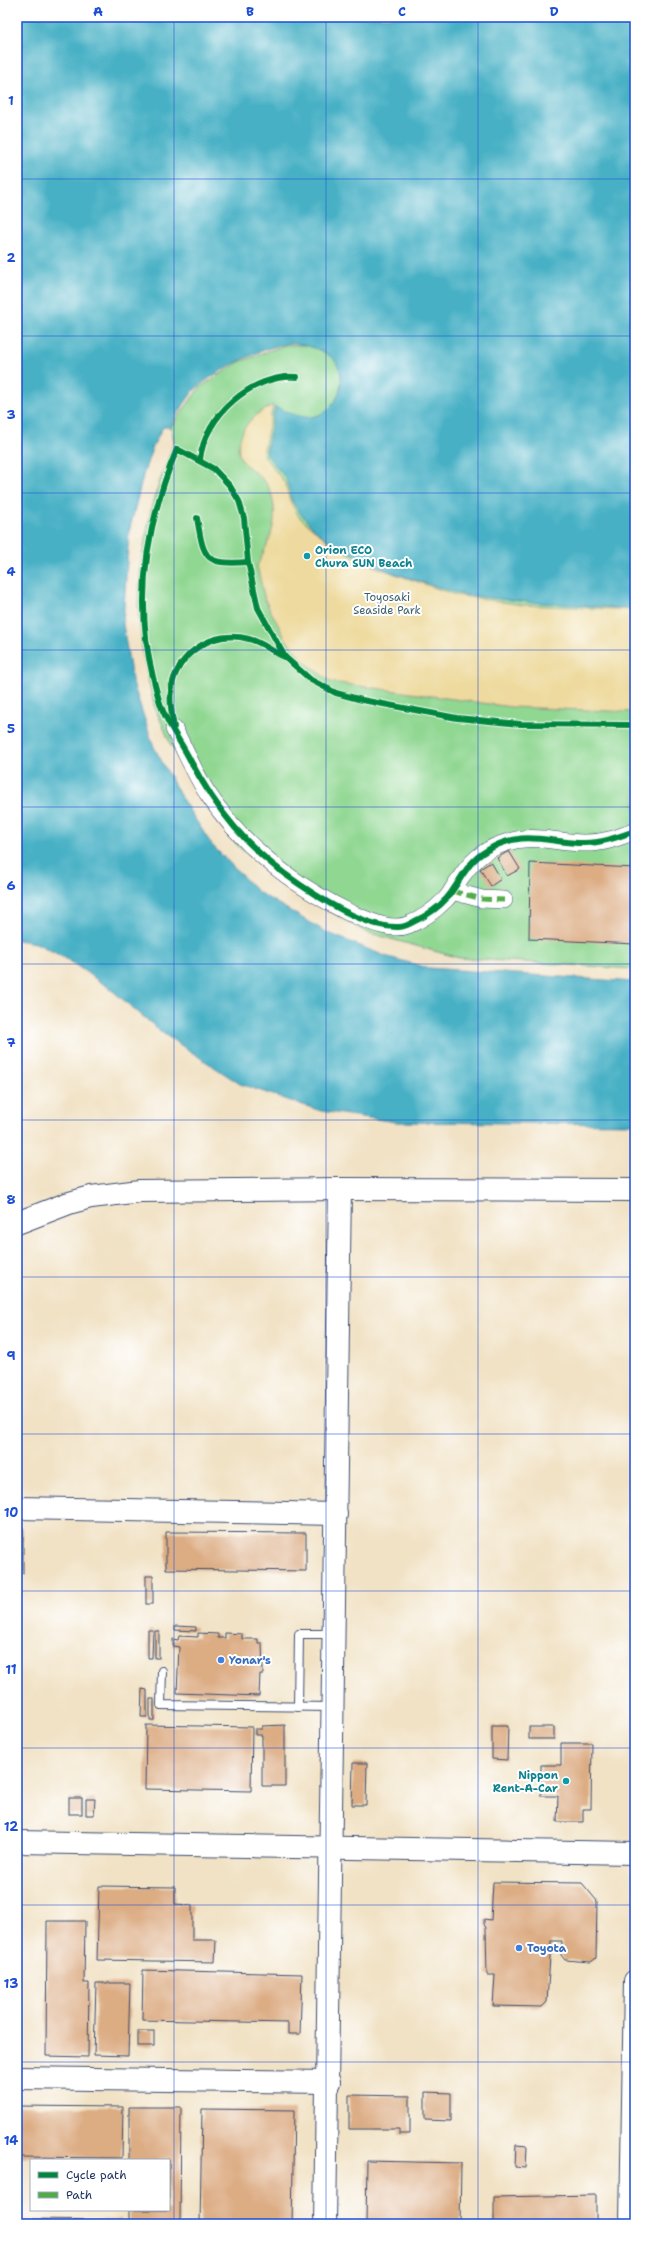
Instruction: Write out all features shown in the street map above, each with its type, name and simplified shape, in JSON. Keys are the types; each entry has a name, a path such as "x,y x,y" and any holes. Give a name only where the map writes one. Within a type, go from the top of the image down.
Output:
{"street":[{"path":"174,729 206,790 223,815 257,851 281,871 330,903 364,919 383,925 400,928 419,920 445,900 473,861 486,851 503,844 522,838 543,838 583,843 598,842 635,831"},
{"path":"452,891 476,898 504,900"},
{"path":"325,2224 330,1847 334,1707 340,1189"},
{"path":"17,1223 69,1203 114,1194 166,1190 635,1190"},
{"path":"17,1508 336,1514"},
{"path":"17,1842 635,1853"},
{"path":"631,2224 635,1981"},
{"path":"17,2078 328,2082"}],"lane":[{"path":"298,1707 299,1634 334,1634"},
{"path":"162,1671 161,1705 334,1707"}],"green space":[{"name":"Toyosaki Seaside Park","path":"285,345 635,347 635,969 459,958 366,932 301,895 270,873 239,847 212,814 170,743 154,705 143,655 138,605 141,563 152,504 174,442 171,427 200,387 239,362"}],"sand":[{"name":"Orion ECO Chura SUN Beach","path":"273,405 263,455 285,483 290,501 299,517 334,546 370,565 455,595 522,605 635,610 635,712 511,707 331,682 302,660 285,638 265,600 257,566 272,532 274,506 272,496 268,486 262,478 243,462 240,456 239,447 241,436 246,425 258,414"}],"water":[{"path":"17,17 635,17 635,607 622,608 528,602 464,595 396,574 334,544 316,531 292,501 286,478 266,454 275,407 292,414 306,417 319,415 333,404 338,396 341,378 335,361 326,353 312,347 291,343 264,350 252,355 229,366 208,379 192,393 170,427 163,427 153,446 144,472 129,532 123,624 132,680 153,745 182,799 212,845 258,892 326,932 385,956 428,968 635,982 635,1124 396,1122 321,1111 240,1084 164,1034 108,987 65,958 36,943 17,940"}],"building":[{"path":"509,851 520,869 507,876 497,858"},
{"path":"491,862 501,879 491,886 480,869"},
{"path":"530,863 635,868 635,944 529,939"},
{"path":"17,1528 23,1528 23,1573 17,1573"},
{"path":"166,1532 306,1533 306,1571 166,1569"},
{"path":"146,1576 153,1576 153,1604 146,1604"},
{"path":"175,1626 196,1627 196,1631 175,1630"},
{"path":"148,1630 153,1630 152,1658 148,1658"},
{"path":"155,1631 159,1631 159,1658 155,1658"},
{"name":"Yonar's","path":"198,1633 218,1634 218,1638 225,1638 225,1633 242,1634 242,1639 258,1639 258,1643 262,1643 263,1674 260,1674 259,1696 177,1693 179,1647 173,1646 173,1639 178,1640 179,1636 198,1637"},
{"path":"142,1689 147,1690 147,1717 141,1717"},
{"path":"150,1699 154,1699 154,1720 150,1720"},
{"path":"146,1725 252,1727 251,1791 145,1789"},
{"path":"285,1725 285,1786 262,1786 262,1735 255,1735 255,1729 262,1729 262,1726"},
{"path":"492,1726 508,1726 507,1760 492,1759"},
{"path":"529,1727 554,1727 554,1739 529,1739"},
{"name":"Nippon Rent-A-Car","path":"561,1743 592,1743 591,1809 583,1809 583,1822 557,1822 558,1796 541,1796 541,1765 561,1765"},
{"path":"353,1763 367,1763 366,1805 352,1805"},
{"path":"69,1798 82,1798 82,1814 69,1814"},
{"path":"86,1799 95,1799 94,1815 86,1815"},
{"name":"Toyota","path":"493,1882 582,1883 597,1901 596,1958 591,1962 565,1960 561,1955 562,1941 551,1941 547,2002 542,2007 493,2006 495,1975 487,1975 486,1928 484,1919 491,1920"},
{"path":"99,1886 175,1887 175,1904 192,1905 192,1940 216,1940 215,1962 97,1960"},
{"path":"47,1921 85,1921 84,1983 89,1983 88,2057 46,2056"},
{"path":"143,1970 302,1974 300,2034 288,2034 288,2023 142,2020"},
{"path":"96,1983 130,1983 128,2056 94,2055"},
{"path":"138,2031 154,2031 154,2046 138,2046"},
{"path":"425,2092 451,2093 451,2121 425,2120"},
{"path":"349,2095 410,2096 410,2134 399,2134 399,2129 349,2129"},
{"path":"17,2106 123,2107 122,2158 17,2157"},
{"path":"129,2107 181,2107 180,2224 129,2224 129,2211 170,2211 170,2159 129,2159"},
{"path":"202,2109 294,2110 292,2224 200,2224"},
{"path":"516,2145 527,2146 526,2168 515,2167"},
{"path":"367,2161 461,2163 460,2224 366,2224"},
{"path":"596,2195 596,2224 494,2224 494,2197"},
{"path":"17,2219 121,2220 121,2224 17,2224"}],"marked path":[{"path":"452,891 482,899 504,900"}],"cycle path":[{"path":"200,460 204,444 211,428 221,413 234,400 248,390 264,382 280,378 297,377"},
{"path":"635,725 520,724 457,718 362,700 336,693 311,680 285,657 258,608 248,562 244,518 239,501 230,486 214,469 177,449 158,504 151,532 147,561 144,590 145,619 147,648 153,677 165,717 210,794 235,828 264,857 299,884 333,906 374,924 401,927 424,917 440,905 452,892 469,866 479,856 499,844 524,838 591,843 635,831"},
{"path":"197,518 202,543 209,556 214,560 222,562 248,562"},
{"path":"174,727 170,700 174,677 180,665 188,655 198,647 210,641 236,637 254,640 285,657"}],"place":[{"name":"Orion ECO Chura SUN Beach","path":"307,556"},
{"name":"Yonar's","path":"221,1660"},
{"name":"Nippon Rent-A-Car","path":"566,1781"},
{"name":"Toyota","path":"519,1948"}]}
